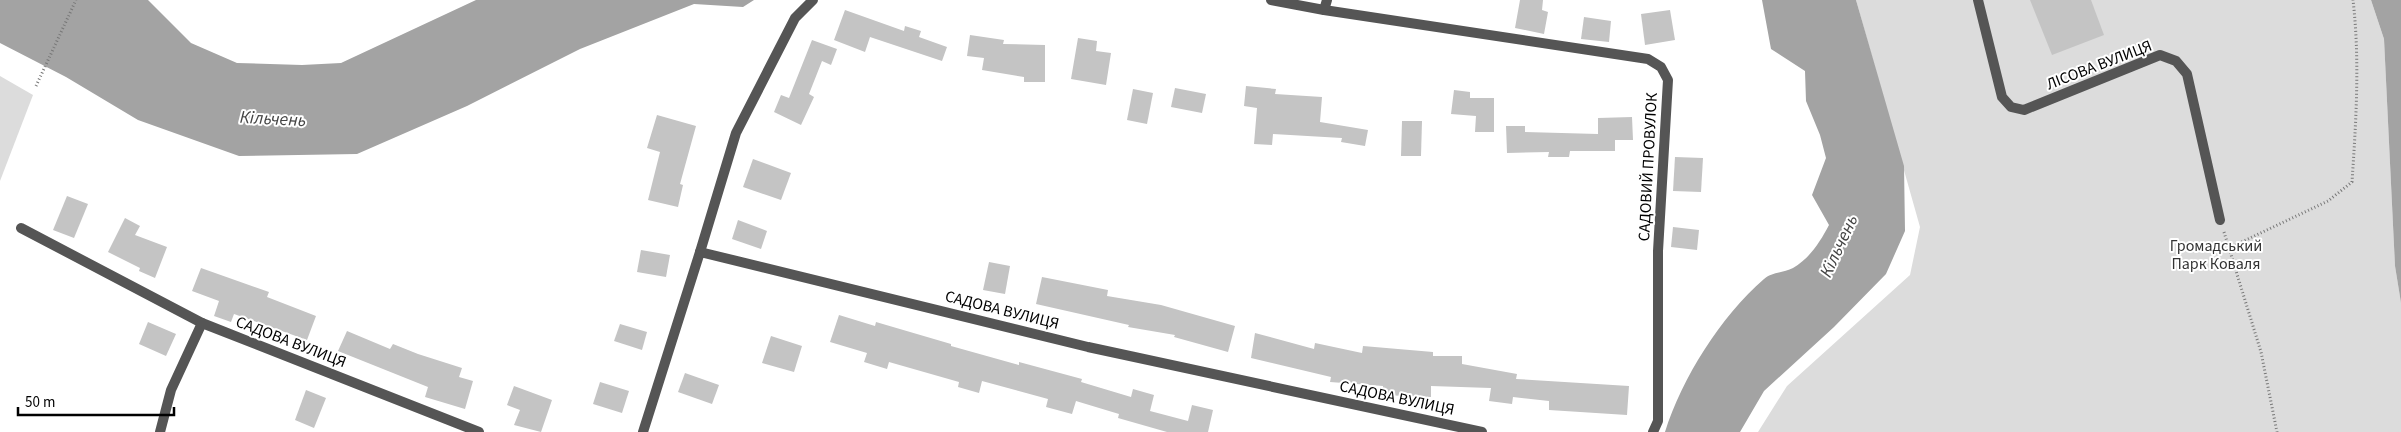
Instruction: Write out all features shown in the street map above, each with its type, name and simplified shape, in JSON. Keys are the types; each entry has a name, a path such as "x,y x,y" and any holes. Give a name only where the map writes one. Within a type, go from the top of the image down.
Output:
{"street":[{"path":"643,432 736,133 795,18 813,0"},
{"name":"САДОВИЙ ПРОВУЛОК","path":"1271,0 1326,5 1648,59 1661,67 1668,80 1658,251 1658,421 1653,432"},
{"name":"ЛІСОВА ВУЛИЦЯ","path":"1978,0 2002,97 2011,107 2024,110 2160,55 2176,60 2187,74 2220,220"},
{"name":"САДОВА ВУЛИЦЯ","path":"21,228 202,323 479,432"},
{"name":"САДОВА ВУЛИЦЯ","path":"700,252 1088,347 1482,432"},
{"path":"160,432 171,390 202,323"}],"path":[{"path":"36,86 76,0"},
{"path":"2229,248 2328,201 2352,182 2357,111 2356,24 2353,0"},
{"path":"2220,220 2261,352 2277,432"}],"green space":[{"name":"Громадський Парк Коваля","path":"1856,0 2371,0 2384,39 2395,266 2401,303 2401,432 1758,432 1787,386 1910,275 1920,227"},
{"path":"0,76 33,95 0,181"}],"water":[{"name":"Кільчень","path":"0,0 148,0 191,43 237,63 302,65 341,63 476,0 754,0 743,7 694,4 580,49 467,106 357,154 239,156 138,120 66,77 0,43"},
{"name":"Кільчень","path":"1762,0 1856,0 1904,166 1905,231 1886,274 1834,327 1764,391 1740,432 1665,432 1672,411 1692,370 1718,329 1748,294 1767,277 1793,268 1805,259 1829,225 1812,195 1826,158 1820,135 1806,101 1805,71 1771,49"},
{"path":"2371,0 2401,0 2401,303 2395,266 2384,39"}],"building":[{"path":"1520,0 1543,0 1542,10 1548,12 1544,34 1515,28"},
{"path":"2030,0 2091,0 2104,35 2052,55"},
{"path":"845,10 904,31 905,26 921,31 919,37 947,47 942,61 870,37 865,52 834,40"},
{"path":"1670,10 1675,40 1645,45 1641,14"},
{"path":"1584,17 1611,21 1609,42 1581,39"},
{"path":"970,35 1004,40 1003,44 1045,45 1045,82 1024,82 1024,77 982,70 984,58 967,56"},
{"path":"1078,38 1097,41 1096,51 1111,53 1106,85 1071,79"},
{"path":"812,40 837,49 831,65 822,61 809,94 814,97 801,125 774,112 781,95 789,98"},
{"path":"1246,86 1276,89 1275,94 1322,97 1320,122 1368,130 1365,146 1341,142 1342,138 1273,134 1272,145 1254,144 1257,108 1244,106"},
{"path":"1175,88 1206,94 1202,113 1171,107"},
{"path":"1133,89 1153,93 1147,124 1127,120"},
{"path":"1454,90 1470,92 1470,98 1494,98 1494,132 1475,132 1476,116 1451,114"},
{"path":"657,115 696,126 680,184 683,185 678,207 648,200 660,152 647,148"},
{"path":"1632,117 1633,140 1615,140 1615,151 1570,151 1569,157 1548,157 1549,152 1507,153 1506,126 1525,126 1525,132 1598,134 1598,118"},
{"path":"1402,121 1422,121 1421,156 1401,156"},
{"path":"1675,157 1703,158 1701,192 1673,191"},
{"path":"753,159 791,173 781,200 743,187"},
{"path":"67,196 88,204 74,238 53,230"},
{"path":"125,218 140,226 135,235 167,247 155,278 139,271 140,268 108,252"},
{"path":"738,220 767,231 761,249 732,239"},
{"path":"1673,227 1699,230 1697,250 1671,247"},
{"path":"641,250 670,255 666,277 637,272"},
{"path":"989,262 1010,266 1005,294 983,290"},
{"path":"201,268 269,292 267,297 316,316 307,340 234,314 231,322 214,316 219,301 192,291"},
{"path":"1042,277 1108,290 1107,296 1161,305 1235,326 1228,352 1174,337 1175,335 1128,327 1129,325 1036,304"},
{"path":"839,315 875,326 876,322 1019,365 1019,362 1082,379 1081,382 1131,397 1133,389 1154,395 1150,411 1188,421 1192,405 1213,410 1208,432 1167,432 1118,418 1119,414 1076,401 1072,414 1046,407 1048,399 982,381 979,393 958,387 959,382 889,362 887,369 864,362 867,353 830,342"},
{"path":"148,322 176,334 166,356 139,344"},
{"path":"620,324 647,332 642,350 614,341"},
{"path":"347,331 390,349 393,344 462,368 459,377 473,381 465,409 425,397 428,387 338,351"},
{"path":"1255,333 1314,349 1315,343 1362,353 1363,346 1433,352 1433,356 1462,356 1462,364 1517,374 1516,379 1629,386 1627,415 1549,410 1549,401 1513,397 1512,404 1489,401 1491,388 1431,386 1431,397 1382,395 1383,386 1330,382 1331,377 1251,358"},
{"path":"771,336 802,346 794,372 762,363"},
{"path":"685,373 719,385 712,404 678,392"},
{"path":"600,382 629,391 622,413 593,404"},
{"path":"514,386 552,400 541,432 514,425 520,410 507,405"},
{"path":"306,390 326,398 314,428 295,420"}]}
